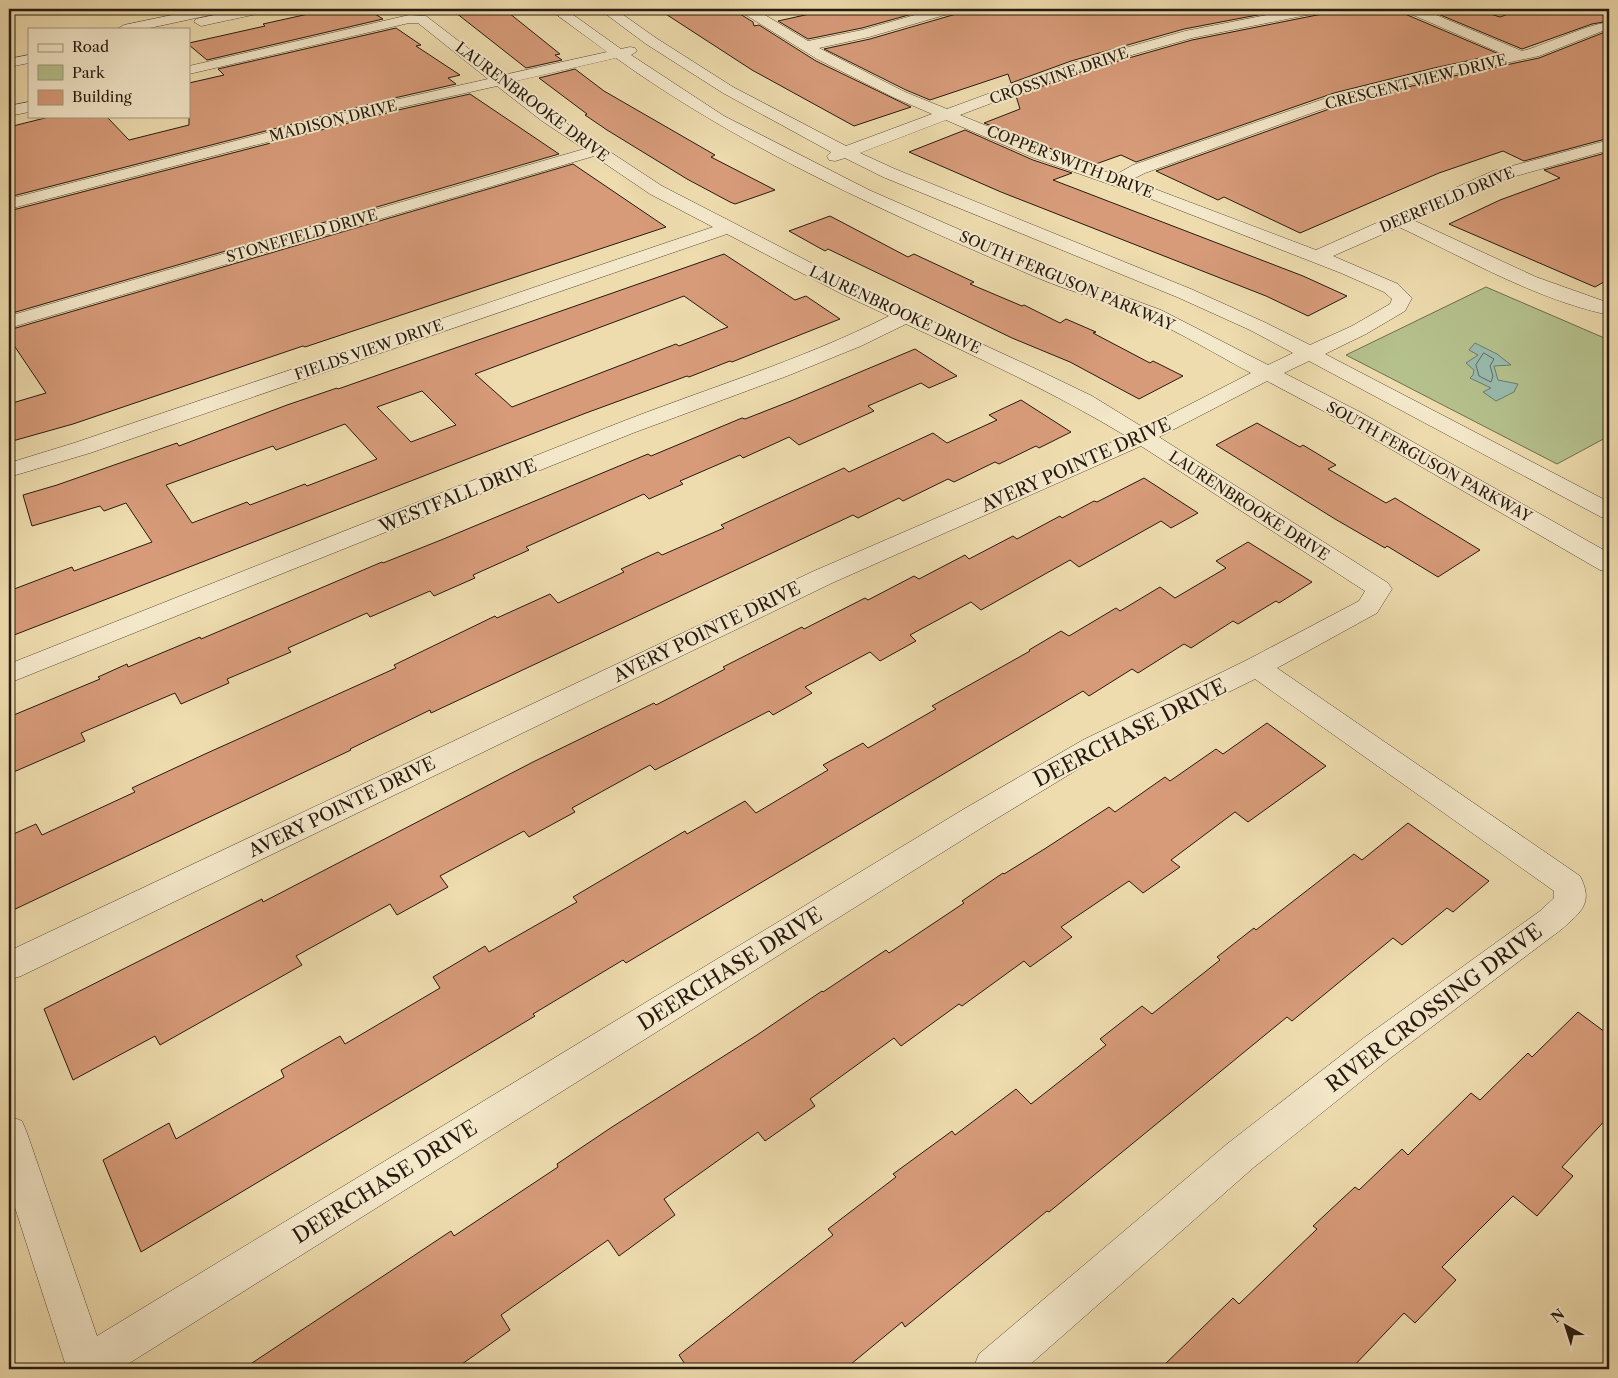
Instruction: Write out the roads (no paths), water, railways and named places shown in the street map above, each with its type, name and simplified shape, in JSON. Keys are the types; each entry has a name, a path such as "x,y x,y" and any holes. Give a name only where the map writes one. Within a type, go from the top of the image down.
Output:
{"street":[{"path":"129,28 219,9"},
{"path":"173,28 261,9"},
{"name":"SOUTH FERGUSON PARKWAY","path":"556,9 660,82 718,119 807,166 863,194 1047,275 1154,314 1352,417 1609,564"},
{"name":"SOUTH FERGUSON PARKWAY","path":"606,9 728,90 845,152 889,173 1184,293 1257,326 1609,512"},
{"name":"COPPER SWITH DRIVE","path":"746,9 856,74 948,115 1040,154 1316,257 1391,288 1402,298"},
{"path":"806,46 864,34 950,9"},
{"name":"CROSSVINE DRIVE","path":"807,166 1077,66 1190,34 1318,9"},
{"path":"1411,9 1521,56"},
{"name":"LAURENBROOKE DRIVE","path":"190,70 399,21 421,19 548,118 656,190 849,290 1037,377 1084,401 1379,589"},
{"name":"CRESCENT VIEW DRIVE","path":"1116,181 1140,169 1340,98 1434,74 1521,56 1607,27"},
{"name":"MADISON DRIVE","path":"9,204 396,104 658,45"},
{"path":"9,53 28,49"},
{"path":"9,63 28,59"},
{"path":"9,111 28,107"},
{"name":"DEERFIELD DRIVE","path":"1316,257 1499,175 1609,145"},
{"name":"STONEFIELD DRIVE","path":"9,322 595,151"},
{"path":"1399,220 1534,282 1586,303 1609,309"},
{"name":"FIELDS VIEW DRIVE","path":"9,470 82,448 728,228"},
{"name":"AVERY POINTE DRIVE","path":"9,966 822,577 1142,437 1267,373 1360,330 1398,307 1402,298"},
{"name":"WESTFALL DRIVE","path":"9,674 625,428 780,372 854,342 905,316"},
{"name":"DEERCHASE DRIVE","path":"87,1368 975,817 1094,747 1257,667 1368,607 1379,589"},
{"name":"RIVER CROSSING DRIVE","path":"994,1369 1240,1156 1376,1048 1544,926 1570,903 1568,885 1257,667"},
{"path":"9,1133 87,1368"}],"water":[{"path":"1475,343 1497,354 1511,365 1494,366 1498,380 1518,384 1514,392 1496,401 1483,392 1491,388 1470,378 1474,370 1466,363 1478,355 1469,350"}]}
